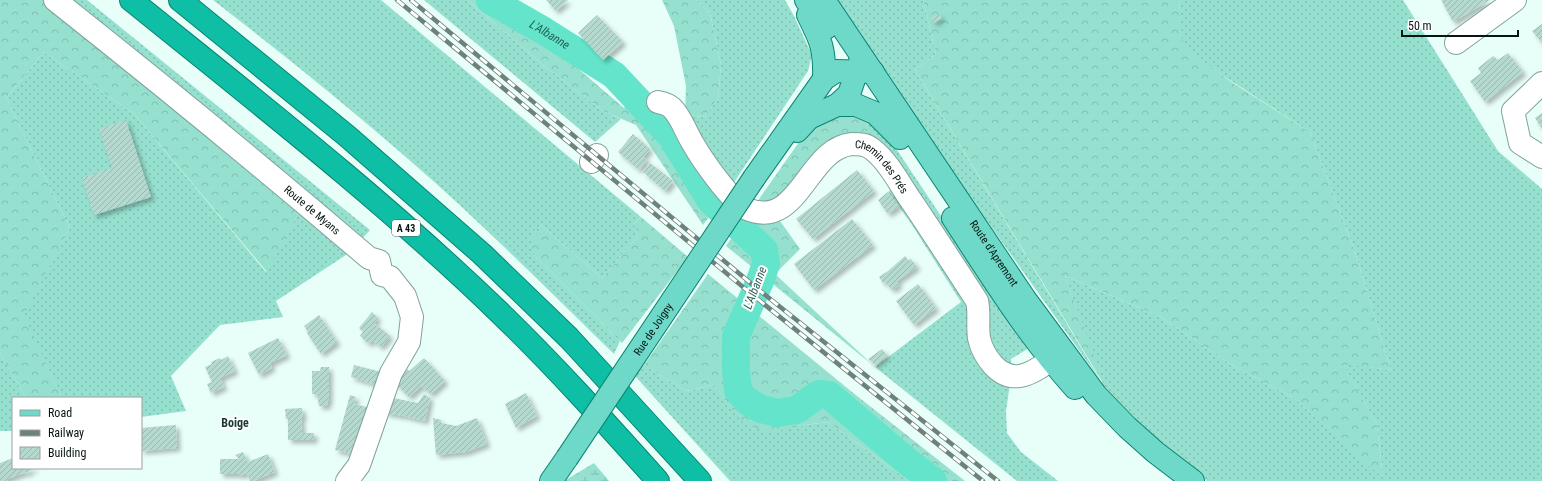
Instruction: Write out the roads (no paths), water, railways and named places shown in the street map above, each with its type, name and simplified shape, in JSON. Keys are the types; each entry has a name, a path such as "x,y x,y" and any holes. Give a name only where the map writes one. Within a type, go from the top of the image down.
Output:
{"highway":[{"name":"A 43","path":"131,0 394,216 465,280 540,353 658,481"},
{"name":"A 43","path":"180,0 347,136 482,254 569,338 700,481"}],"main road":[{"path":"799,0 821,40 825,60 824,79"},
{"name":"Route d'Apremont","path":"806,0 864,67 1021,292 1056,355 1118,434 1146,459 1175,481"},
{"name":"Route d'Apremont","path":"824,0 864,67 900,138 1011,306 1056,355 1127,427 1155,452 1193,481"},
{"path":"824,79 836,71 864,67"},
{"name":"Rue de Joigny","path":"754,178 809,118 837,105 849,94 864,67"},
{"name":"Rue de Joigny","path":"551,481 754,178 824,79"},
{"name":"Rue de Joigny","path":"837,105 856,105 875,112 900,138"}],"street":[{"name":"Route de Myans","path":"55,0 261,166 369,258 379,260 382,275 390,276 405,296 412,317 410,342 391,373 360,466 348,481"},
{"path":"1456,43 1515,0"},
{"path":"1542,83 1513,111 1520,143 1542,157"},
{"name":"Chemin des Prés","path":"658,102 671,106 709,168 728,192 747,208 769,213 787,204 819,164 833,151 850,145 861,144 871,147 893,174 976,300 979,308 980,342 990,361 998,370 1008,376 1020,377 1030,373 1056,355"}],"waterway":[{"name":"L'Albanne","path":"490,0 544,31 614,75 671,136 711,201 764,250 766,264 736,336 736,370 738,391 747,401 761,409 778,413 796,410 819,394 829,395 909,463 933,481"}],"railway":[{"path":"397,0 749,292 983,481"},
{"path":"411,0 759,290 998,481"}],"district":[{"name":"Boige","path":"235,423"}]}
